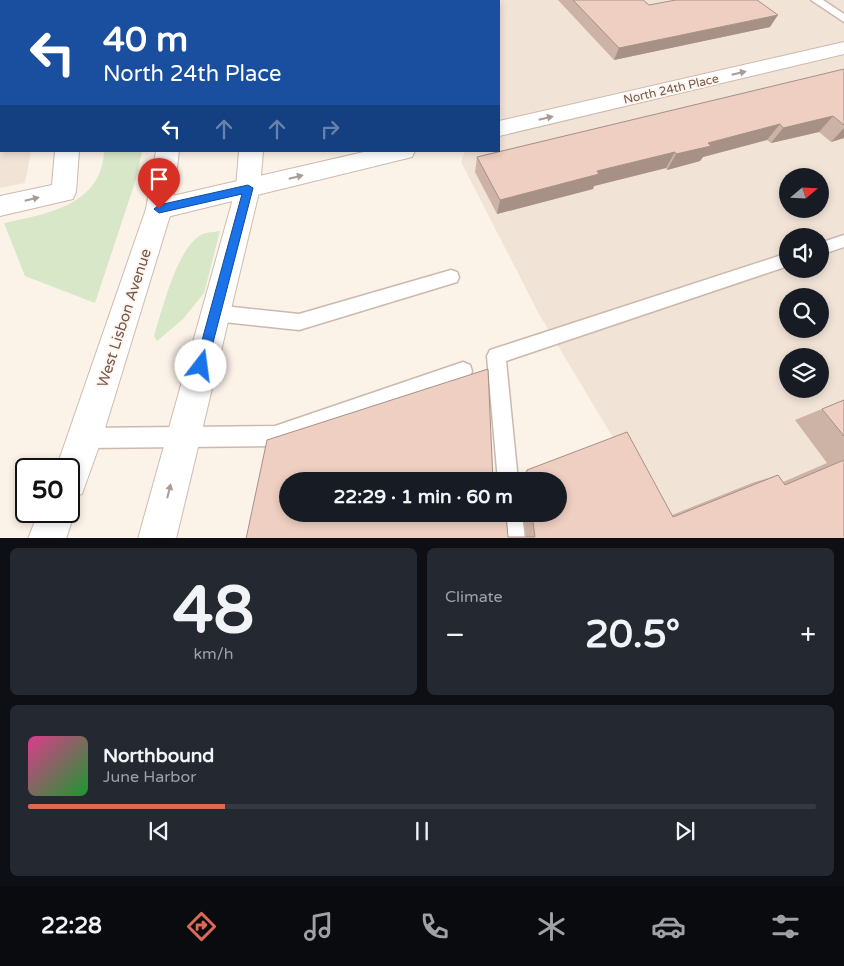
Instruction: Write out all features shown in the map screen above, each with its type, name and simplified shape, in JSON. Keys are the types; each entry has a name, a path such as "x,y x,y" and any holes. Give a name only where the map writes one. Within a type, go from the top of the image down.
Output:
{"street":[{"name":"North 24th Place","path":"500,125 844,48"},
{"path":"0,206 64,192 67,152"},
{"name":"West Lisbon Avenue","path":"78,458 159,209 168,152"},
{"path":"157,538 248,188 251,152"},
{"path":"159,209 400,152"},
{"path":"47,538 53,523"}],"lane":[{"path":"816,0 844,19"},
{"path":"829,246 844,241"},
{"path":"507,472 496,356 779,263"},
{"path":"215,313 299,322 451,277"},
{"path":"85,438 275,436 463,371"},
{"path":"513,522 514,538"}],"shaded area":[{"path":"500,0 844,0 844,538 673,538 539,314 461,162 465,152 500,152"},
{"path":"0,152 31,152 25,183 0,188"}],"green space":[{"path":"104,152 142,152 136,179 95,303 25,276 4,223 37,216 69,204 83,195 94,184 101,169"},
{"path":"220,231 204,293 183,319 157,341 154,336 161,312 178,266 185,253 192,242 201,235"}],"building":[{"path":"573,0 643,0 649,5 676,0 757,0 778,15 619,48"},
{"path":"844,69 844,125 833,116 783,128 780,124 708,143 711,146 676,154 675,152 597,171 599,174 500,200 477,157"},
{"path":"488,369 493,472 279,472 279,522 507,522 508,537 535,537 533,522 567,522 567,472 527,472 527,470 627,432 673,517 778,475 785,485 844,460 844,538 246,538 267,440"},
{"path":"844,400 844,436 822,409"}],"route":[{"path":"159,209 248,188 201,366"}]}
